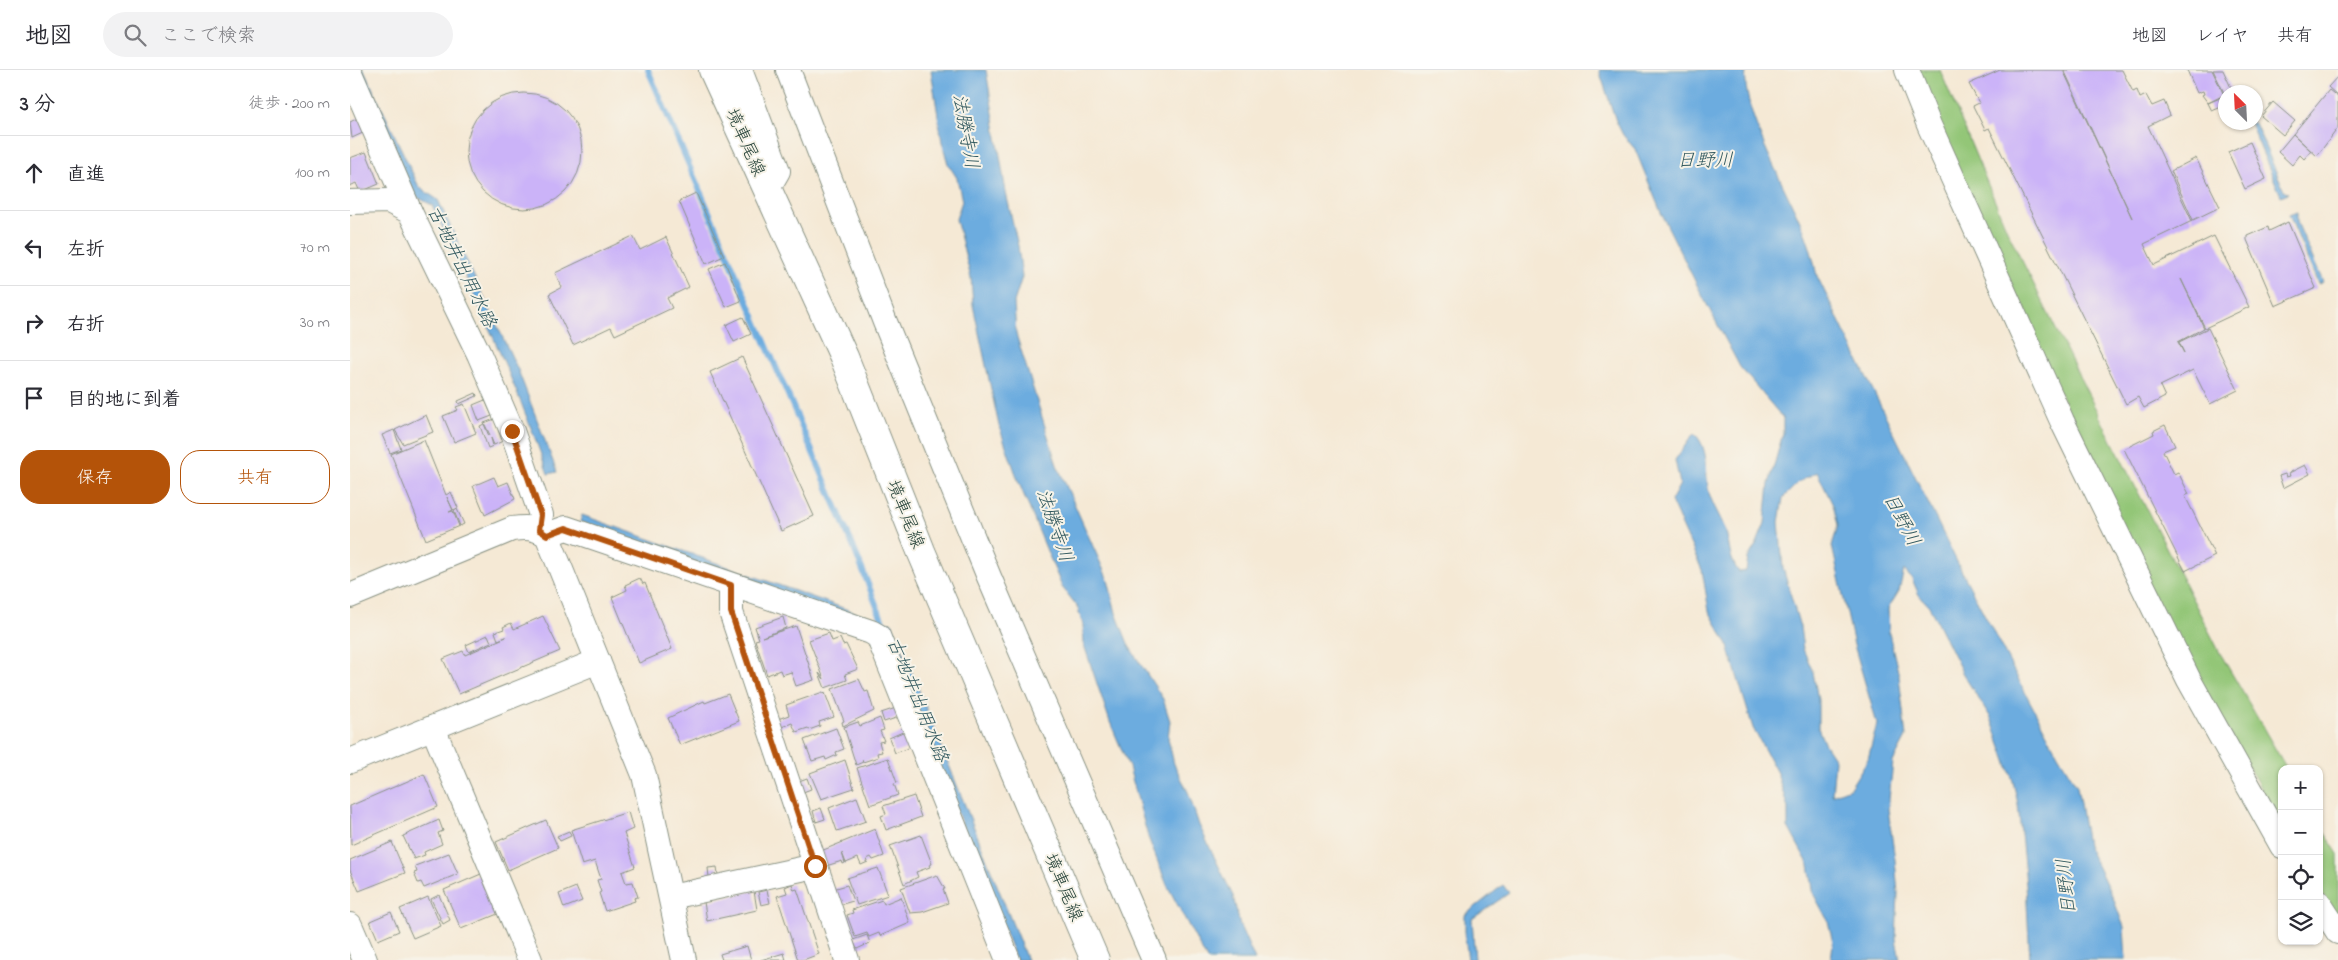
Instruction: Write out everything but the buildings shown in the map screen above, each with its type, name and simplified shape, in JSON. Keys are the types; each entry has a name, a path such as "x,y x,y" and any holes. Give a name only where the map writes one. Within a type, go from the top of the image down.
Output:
{"main road":[{"name":"境車尾線","path":"713,70 844,358 921,551 1095,960"}],"street":[{"path":"740,70 778,171 767,190"},
{"path":"788,70 885,322 989,577 1154,960"},
{"path":"1907,70 1928,125 2066,430 2189,680 2278,839"},
{"path":"350,73 410,212 479,354 512,431 541,515 543,532 598,660 644,775 684,960"},
{"path":"350,202 389,201 410,212"},
{"path":"350,596 512,529 526,527 543,532 566,528 871,632 878,636 1008,960"},
{"path":"731,585 731,612 847,960"},
{"path":"350,761 598,660"},
{"path":"433,728 530,960"},
{"path":"671,897 815,866"},
{"path":"2323,910 2338,932"},
{"path":"350,925 364,960"}],"green space":[{"path":"1913,70 1940,70 2007,230 2083,384 2220,653 2285,765 2278,765 2278,819 2156,604"},
{"path":"2323,830 2338,854 2338,919 2323,895"}],"water":[{"name":"古地井出用水路","path":"355,70 364,70 419,187 438,200 518,370 557,472 548,474 508,372 432,205 413,195"},
{"name":"法勝寺川","path":"931,70 986,70 1022,277 1014,302 1016,334 1057,465 1108,580 1116,613 1129,646 1163,699 1170,721 1168,738 1174,764 1188,792 1199,825 1233,896 1240,926 1255,960 1207,960 1167,885 1148,837 1129,767 1110,722 1084,645 1083,625 1077,606 1062,587 1019,483 999,426 973,305 971,278 956,219 962,201 957,178 948,164 942,142"},
{"name":"日野川","path":"1599,70 1746,70 1746,87 1758,130 1806,236 1817,276 1959,566 2058,755 2077,786 2087,845 2113,898 2124,927 2126,960 2030,960 2026,884 2018,804 2013,781 1991,718 1963,674 1929,606 1919,595 1912,579 1904,570 1899,591 1888,609 1889,633 1899,676 1906,737 1893,762 1888,809 1898,893 1896,939 1900,960 1831,960 1833,943 1828,921 1814,895 1809,865 1788,827 1788,808 1777,773 1753,728 1727,643 1709,611 1702,570 1671,501 1680,484 1675,460 1694,433 1703,447 1710,496 1724,527 1733,562 1739,572 1746,571 1748,558 1757,543 1765,523 1769,484 1783,433 1783,418 1740,367 1662,215 1635,149 1623,135 1616,121","holes":["1817,472 1833,505 1838,525 1832,546 1854,645 1877,724 1868,759 1850,788 1832,795 1835,760 1824,743 1818,728 1818,700 1813,672 1803,649 1800,627 1783,568 1779,522 1783,498 1799,482"]},
{"path":"2253,130 2258,130 2284,190 2288,193 2281,196"},
{"path":"2297,212 2297,222 2323,282 2318,284 2289,215"},
{"name":"古地井出用水路","path":"582,515 871,618 892,623 1027,960 1016,960 885,631 580,522"},
{"path":"1503,885 1509,893 1472,919 1475,960 1468,960 1465,915"}],"waterway":[{"path":"648,70 853,546 885,627"}],"route":[{"path":"512,431 525,464 541,515 539,530 547,535 566,528 731,585 731,612 815,866"}]}
